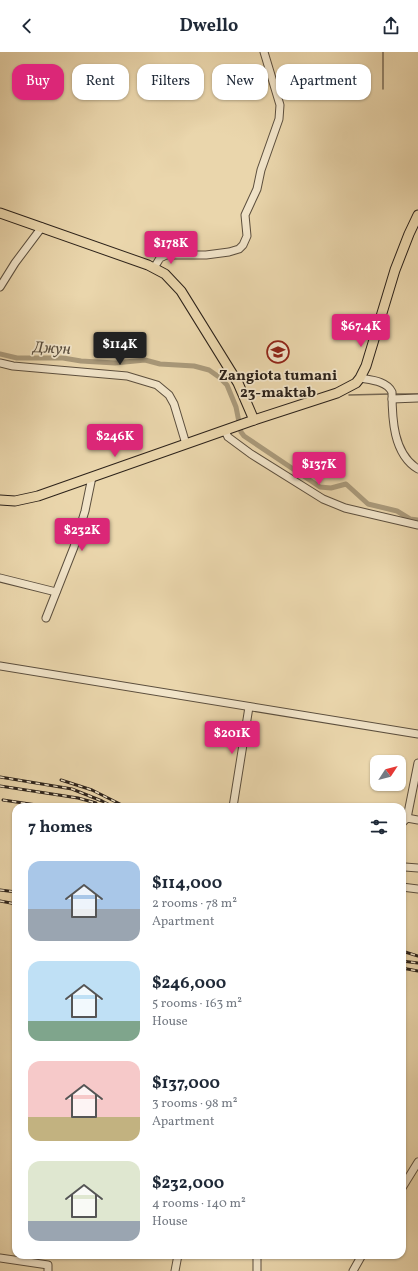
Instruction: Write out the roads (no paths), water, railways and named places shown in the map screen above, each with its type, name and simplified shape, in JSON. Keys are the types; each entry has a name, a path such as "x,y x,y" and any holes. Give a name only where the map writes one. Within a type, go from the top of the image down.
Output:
{"main road":[{"path":"0,213 154,268 166,274 182,290 240,388 254,420"},
{"path":"0,500 15,501 38,496 337,392 356,383 366,366 395,270 410,230 418,215"}],"street":[{"path":"154,268 160,258 166,255 206,255 229,252 239,249 243,245 247,236 245,215 257,189 261,170 279,119 280,105 264,52"},
{"path":"0,287 15,263 42,227"},
{"path":"0,363 13,366 127,376 157,385 169,395 174,404 186,444"},
{"path":"360,378 377,381 390,388 396,436 405,458 418,469"},
{"path":"392,396 418,398"},
{"path":"228,430 228,437 251,454 323,499 345,508 418,526"},
{"path":"46,618 74,548 86,511 92,477"},
{"path":"0,578 56,592"},
{"path":"0,666 418,734"},
{"path":"234,803 249,706"},
{"path":"418,766 416,789 408,818 418,820"},
{"path":"406,867 418,868"},
{"path":"406,888 418,889"},
{"path":"406,1182 418,1162"},
{"path":"0,1258 48,1265 48,1271"},
{"path":"175,1271 177,1259"},
{"path":"257,1259 257,1271"},
{"path":"352,1271 360,1259"}],"waterway":[{"path":"383,52 383,89"},
{"name":"Джун","path":"0,354 17,358 63,358 81,361 115,363 145,360 160,364 194,366 209,370 227,385 236,407 241,432 244,436 320,487 331,488 346,484 368,504 397,511 410,519 418,520"},
{"path":"349,395 390,394"},
{"path":"394,394 418,394"}],"railway":[{"path":"0,777 72,789 106,803"},
{"path":"61,780 92,790 118,803"},
{"path":"0,786 78,798 96,803"},
{"path":"3,800 23,803"},
{"path":"0,890 12,892"},
{"path":"0,901 12,903"},
{"path":"406,952 418,956"},
{"path":"406,962 418,963"},
{"path":"406,969 418,971"}],"place":[{"name":"Zangiota tumani 23-maktab","path":"278,352"}]}
